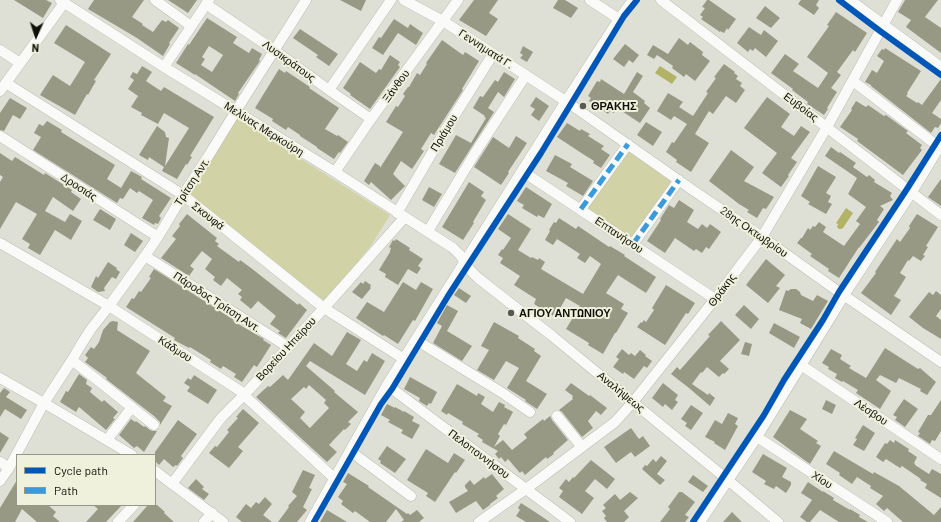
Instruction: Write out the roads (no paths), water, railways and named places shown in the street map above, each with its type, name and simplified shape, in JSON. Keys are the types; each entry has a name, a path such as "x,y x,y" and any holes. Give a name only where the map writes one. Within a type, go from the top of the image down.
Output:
{"street":[{"path":"155,0 191,26"},
{"name":"Τρίτση Αντ.","path":"17,454 44,403 91,329 158,237 182,195 209,155 306,0"},
{"path":"329,90 391,0"},
{"name":"Γεννηματά Γ.","path":"404,0 443,21 566,101"},
{"name":"Ξάνθου","path":"334,172 458,0"},
{"path":"590,0 619,19"},
{"path":"310,522 387,385 566,101 633,0"},
{"name":"Ευβοίας","path":"661,0 941,214"},
{"path":"850,0 941,67"},
{"name":"Θράκης","path":"479,522 526,489 615,422 633,402 716,299 762,237 827,127 897,0"},
{"path":"3,87 62,1"},
{"name":"Μελίνας Μερκούρη","path":"62,1 164,67 428,231 457,251 465,262"},
{"path":"164,67 208,2"},
{"name":"Λυσικράτους","path":"208,2 371,119"},
{"path":"0,50 20,63"},
{"name":"Πριάμου","path":"401,215 443,134 493,54"},
{"path":"428,231 475,153 526,75"},
{"path":"700,522 757,437 844,296 941,145 935,144 852,81"},
{"name":"Σκουφά","path":"3,87 182,195 324,308 404,358"},
{"name":"28ης Οκτωβρίου","path":"566,101 762,237 844,296 941,362"},
{"name":"Δροσιάς","path":"0,136 158,237"},
{"path":"581,209 628,144"},
{"name":"Επτανήσου","path":"522,170 716,299"},
{"path":"633,244 678,180"},
{"name":"Βορείου Ηπείρου","path":"172,484 221,418 324,308 401,215"},
{"name":"Κάδμου","path":"0,243 109,306 245,394 247,398 334,478"},
{"name":"Πάροδος Τρίτση Αντ.","path":"145,256 288,347"},
{"name":"Αναλήψεως","path":"465,262 478,278 551,335 778,522"},
{"path":"416,340 501,392 530,412"},
{"path":"72,360 154,425"},
{"name":"Λέσβου","path":"801,365 941,459"},
{"path":"0,378 130,454"},
{"name":"Πελοποννήσου","path":"387,385 570,522"},
{"path":"107,440 132,407"},
{"path":"557,416 582,447"},
{"name":"Χίου","path":"757,437 887,522"},
{"path":"350,451 411,496"},
{"name":"Τρίτση Αντ.","path":"0,481 16,455"},
{"path":"0,462 9,468"},
{"path":"157,477 172,484 223,522"},
{"path":"118,522 133,506"},
{"path":"204,522 212,513"}],"place":[{"name":"ΘΡΑΚΗΣ","path":"583,106"},
{"name":"ΑΓΙΟΥ ΑΝΤΩΝΙΟΥ","path":"511,313"}]}
